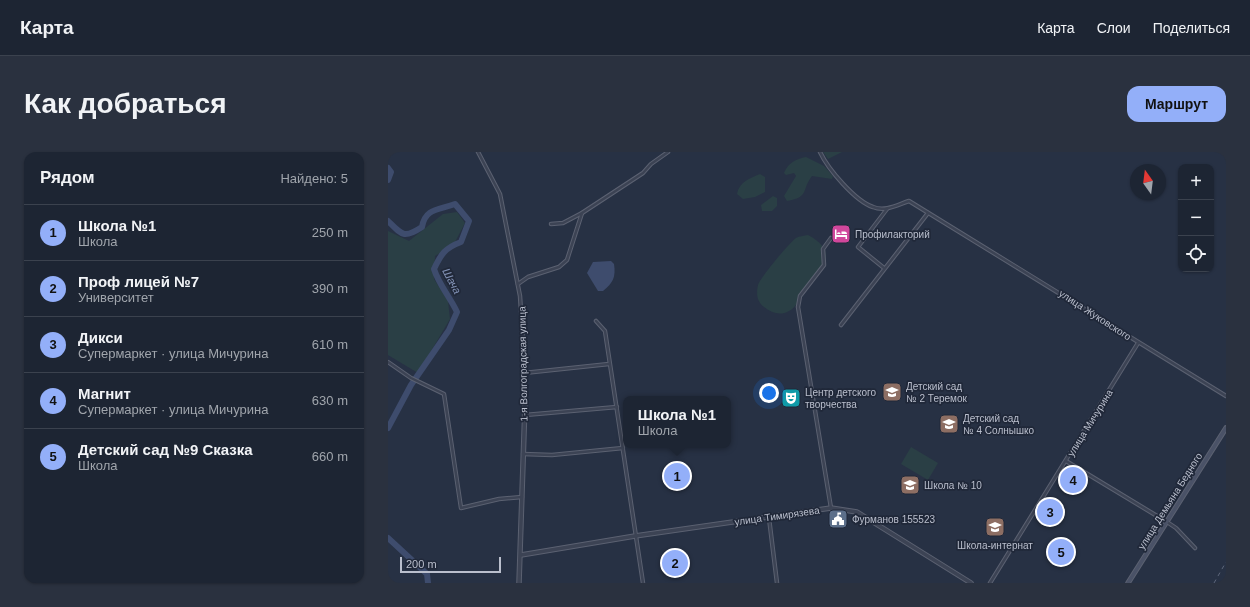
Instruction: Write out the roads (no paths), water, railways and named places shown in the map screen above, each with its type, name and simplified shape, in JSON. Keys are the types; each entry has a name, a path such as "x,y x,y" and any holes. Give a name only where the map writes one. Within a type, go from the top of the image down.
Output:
{"main road":[{"name":"улица Демьяна Бедного","path":"1128,583 1226,428"}],"street":[{"name":"1-я Волгоградская улица","path":"478,152 500,194 523,314 525,415 519,583"},
{"path":"551,224 563,223 582,213 643,172 651,164 668,152"},
{"path":"820,152 826,164 854,195 873,207 888,209"},
{"name":"улица Жуковского","path":"888,209 908,201 1036,278 1138,343 1226,396"},
{"path":"884,268 858,247 888,209"},
{"path":"518,284 528,277 559,266 567,260 582,213"},
{"path":"841,324 928,213"},
{"path":"831,238 823,249 824,265 800,296 798,307 831,508"},
{"path":"596,321 605,331 643,583"},
{"name":"улица Мичурина","path":"990,583 1138,343"},
{"path":"388,362 411,378 444,394 461,508 500,499 522,497"},
{"path":"524,373 609,364"},
{"path":"525,415 617,408"},
{"path":"523,454 552,455 623,448"},
{"path":"1066,461 1176,528 1195,548"},
{"name":"улица Тимирязева","path":"521,555 635,536 831,508 856,512 971,583"},
{"path":"769,518 777,583"}],"water":[{"path":"611,261 614,264 615,269 613,279 603,291 598,291 587,273 593,262"}],"waterway":[{"name":"Шача","path":"388,168 391,172 388,180"},
{"name":"Шача","path":"388,221 400,232 404,234 411,233 422,227 426,216 430,213 455,204 469,221 461,242 447,249 439,259 434,269 457,312 449,330 411,385 388,428"},
{"name":"Шача","path":"388,538 427,574 428,583"}],"railway":[{"path":"1214,583 1226,562"}],"place":[{"name":"Профилакторий","path":"841,234"},
{"name":"Детский сад № 2 Теремок","path":"892,392"},
{"name":"Центр детского творчества","path":"791,398"},
{"name":"Детский сад № 4 Солнышко","path":"949,424"},
{"name":"Школа №1","path":"677,476"},
{"name":"Магнит","path":"1073,480"},
{"name":"Школа № 10","path":"910,485"},
{"name":"Дикси","path":"1050,512"},
{"name":"Фурманов 155523","path":"838,519"},
{"name":"Школа-интернат","path":"995,527"},
{"name":"Детский сад №9 Сказка","path":"1061,552"},
{"name":"Проф лицей №7","path":"675,563"}]}
